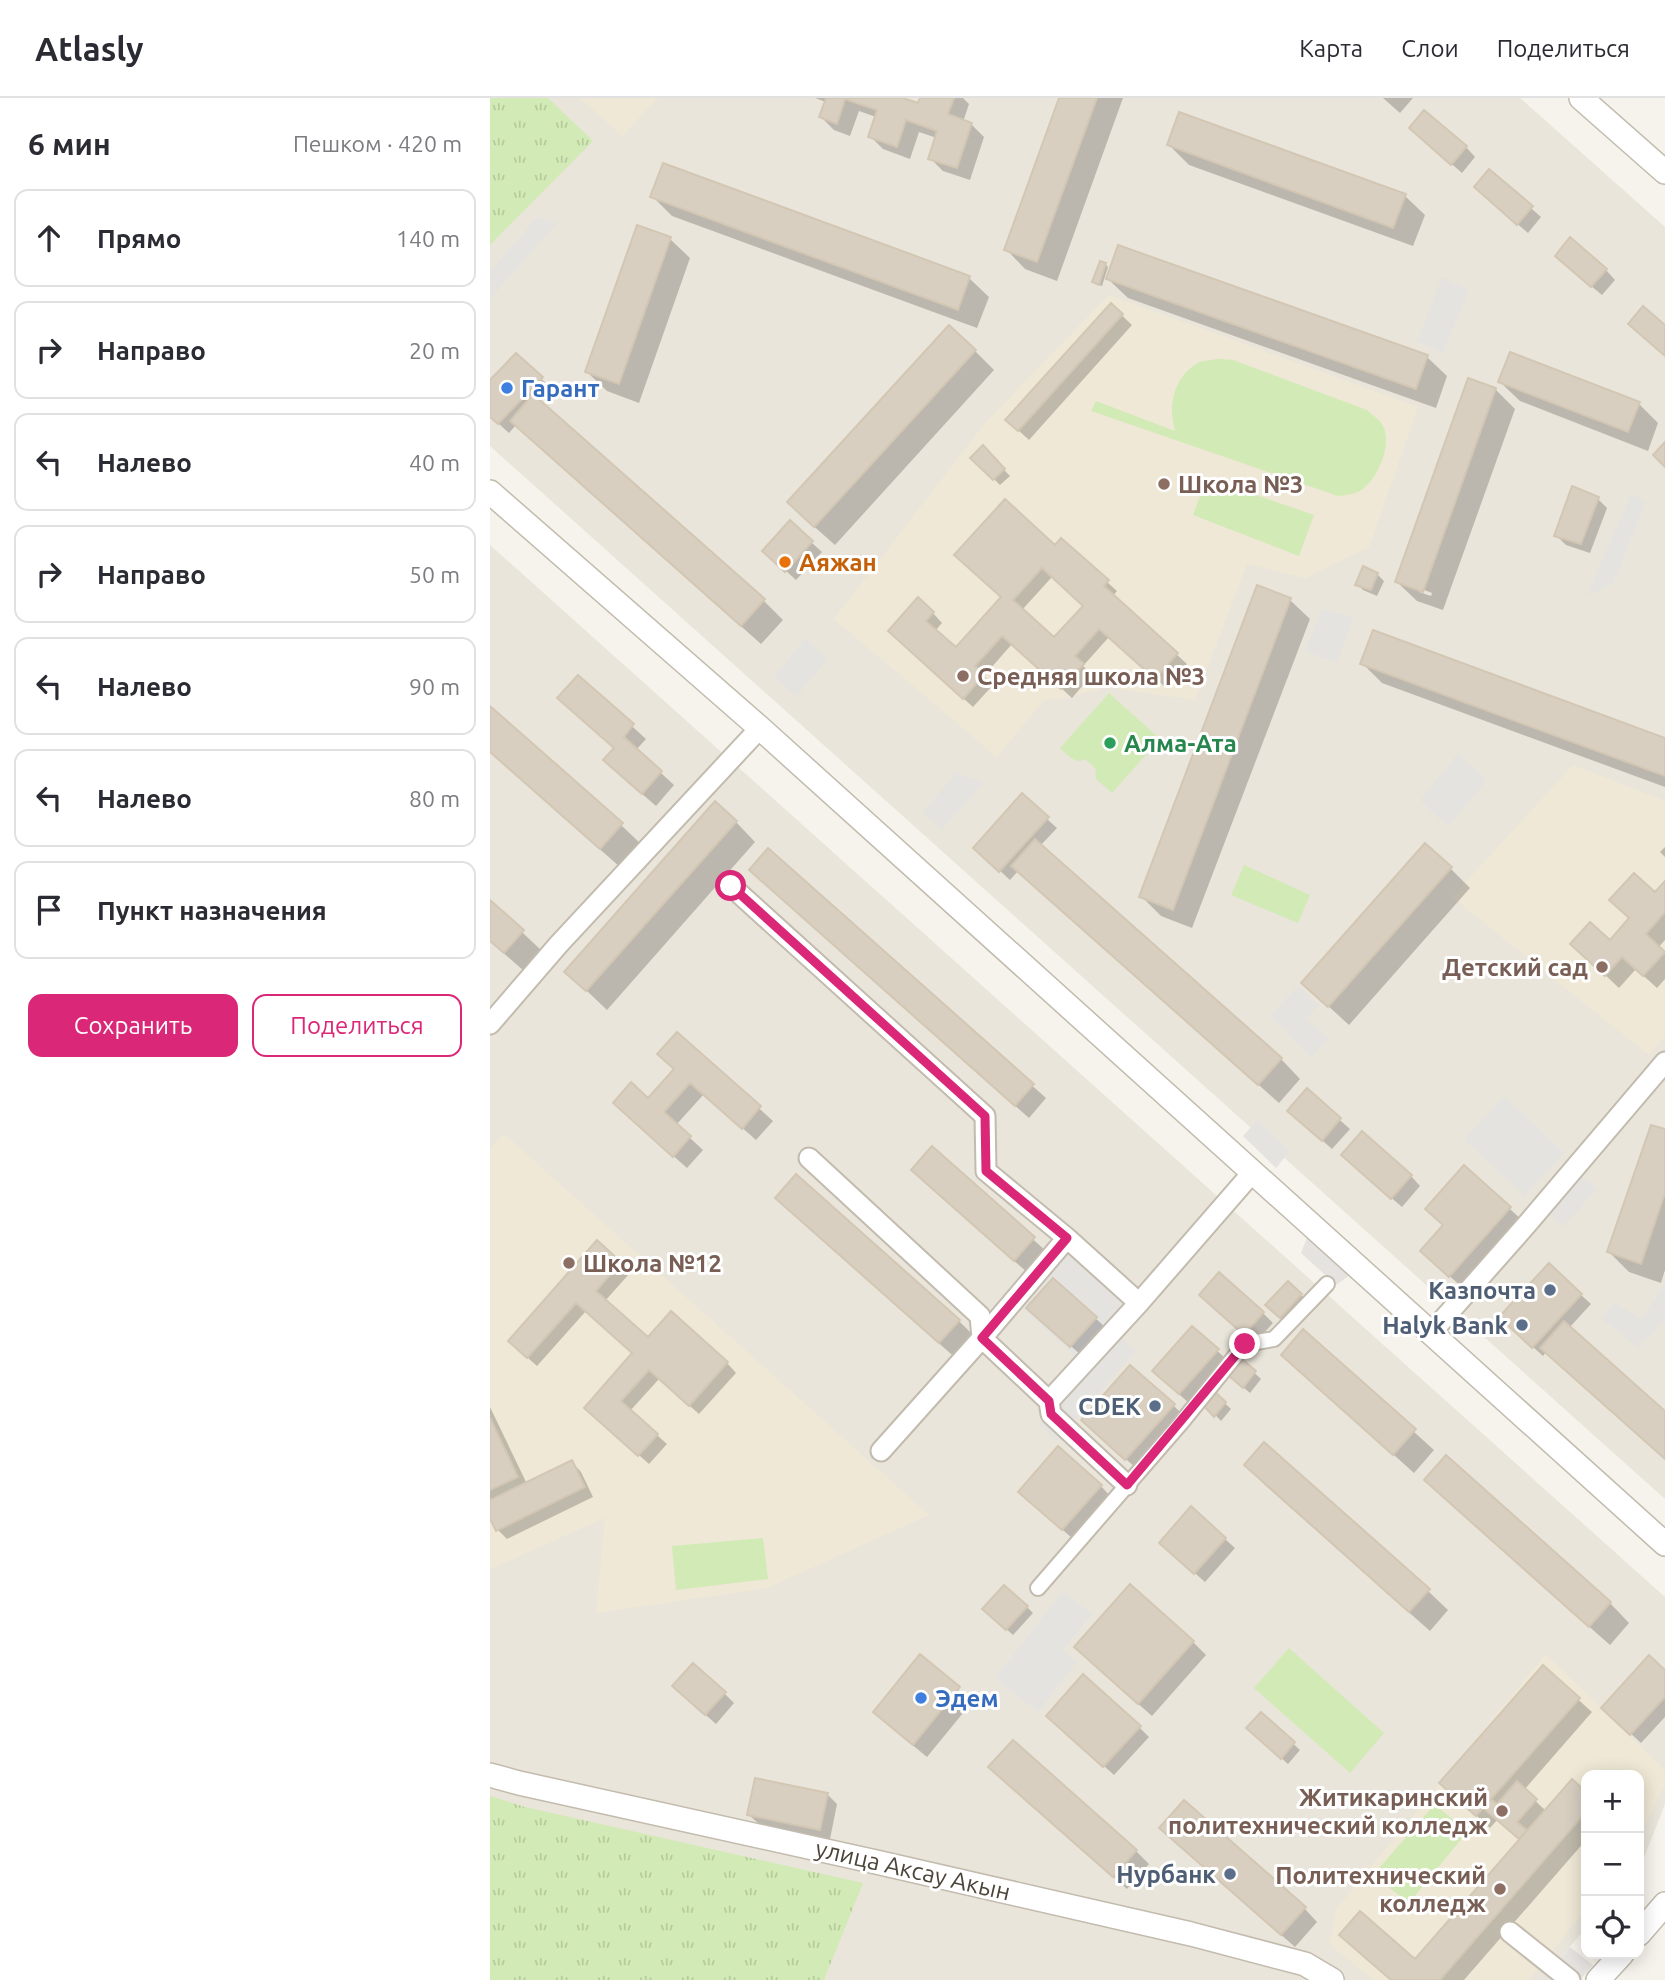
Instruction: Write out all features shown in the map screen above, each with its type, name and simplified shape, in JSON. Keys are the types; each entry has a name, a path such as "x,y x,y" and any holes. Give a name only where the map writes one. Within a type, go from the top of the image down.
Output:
{"street":[{"path":"1581,98 1665,172"},
{"path":"490,492 760,728 1665,1544"},
{"path":"490,1024 559,944 760,728"},
{"path":"731,886 985,1116 986,1171 1067,1238 1139,1303"},
{"path":"1431,1334 1665,1062"},
{"path":"808,1158 980,1315 982,1338 1049,1401 1051,1414 1127,1485"},
{"path":"1049,1401 1252,1173"},
{"path":"881,1451 1067,1238"},
{"path":"1038,1588 1245,1344 1274,1339 1327,1284"},
{"name":"улица Аксау Акын","path":"490,1775 1191,1934 1306,1964 1332,1980"},
{"path":"1644,1928 1665,1904"},
{"path":"1510,1932 1570,1980"},
{"path":"1598,1980 1617,1959"}],"shaded area":[{"path":"490,98 1520,98 1665,227 1665,1499 490,446"},
{"path":"580,98 657,98 623,136"},
{"path":"537,217 557,223 491,298 490,272"},
{"path":"1442,277 1469,290 1443,353 1417,341"},
{"name":"Школа №3","path":"1109,295 1418,407 1369,547 1305,578 1247,564 1195,700 1107,687 1065,698 1044,700 997,757 834,619 986,422"},
{"path":"1631,494 1646,502 1613,584 1587,595"},
{"path":"490,545 1665,1597 1665,1804 1644,1858 1644,1770 1581,1770 1581,1934 1541,1980 490,1980"},
{"path":"1322,609 1354,617 1337,663 1305,651"},
{"path":"805,638 828,659 796,697 774,677"},
{"path":"1458,753 1487,780 1448,827 1420,800"},
{"name":"Детский сад","path":"1573,765 1665,801 1665,1036 1649,1055 1452,897"},
{"path":"956,773 984,782 942,830 922,813"},
{"path":"1298,986 1319,1005 1306,1019 1329,1038 1311,1058 1270,1015"},
{"path":"1504,1096 1565,1153 1524,1196 1464,1139"},
{"path":"1257,1120 1290,1151 1276,1168 1243,1136"},
{"name":"Школа №12","path":"504,1134 929,1515 767,1588 596,1613 605,1518 490,1569 490,1149"},
{"path":"1580,1174 1597,1189 1563,1227 1546,1212"},
{"path":"1309,1233 1353,1273 1336,1285 1301,1253"},
{"path":"1070,1245 1128,1297 1075,1357 1018,1305"},
{"path":"1665,1281 1665,1320 1638,1348 1601,1318 1614,1302 1642,1320"},
{"path":"1117,1334 1136,1351 1057,1441 1038,1424"},
{"path":"1063,1591 1092,1614 1063,1650 1077,1662 1038,1712 995,1678"},
{"name":"Житикаринский политехнический колледж","path":"1546,1654 1665,1770 1665,1783 1644,1827 1644,1770 1581,1770 1581,1915 1528,1980 1374,1980 1329,1944 1337,1908"},
{"path":"1570,1947 1581,1956 1581,1959 1593,1965 1580,1980 1541,1980"}],"green space":[{"path":"490,98 548,98 593,141 490,245"},
{"path":"1219,359 1233,360 1367,410 1382,424 1385,433 1385,450 1375,476 1358,492 1338,496 1091,411 1096,401 1175,431 1172,413 1177,385 1188,370 1198,363"},
{"path":"1207,478 1314,515 1299,556 1193,515"},
{"name":"Алма-Ата","path":"1109,693 1160,739 1112,793 1096,779 1097,770 1085,759 1075,760 1060,748"},
{"path":"1244,865 1310,895 1298,923 1231,895"},
{"path":"763,1538 768,1579 676,1590 672,1546"},
{"path":"1289,1648 1384,1733 1350,1773 1254,1688"},
{"path":"490,1796 525,1807 863,1883 824,1980 490,1980"},
{"path":"1435,1804 1467,1832 1409,1903 1373,1875"}],"building":[{"path":"826,98 903,98 918,103 920,98 954,98 948,114 972,123 957,168 928,159 937,131 906,120 897,147 868,137 877,110 845,99 837,124 819,117"},
{"path":"1059,98 1097,98 1037,262 1004,250"},
{"path":"1424,110 1467,146 1451,165 1409,128"},
{"path":"1179,112 1406,194 1393,228 1167,145"},
{"path":"663,163 970,276 958,310 650,197"},
{"path":"1489,169 1533,206 1517,225 1474,187"},
{"path":"637,225 671,237 619,384 585,372"},
{"path":"1570,237 1607,269 1591,287 1555,256"},
{"path":"1118,245 1428,355 1416,389 1106,279"},
{"path":"1100,261 1106,263 1099,285 1092,282"},
{"path":"1111,303 1123,314 1018,431 1005,420"},
{"path":"1643,306 1665,325 1665,356 1628,324"},
{"path":"949,325 976,350 814,527 787,502"},
{"path":"1510,352 1640,402 1628,432 1498,382"},
{"path":"516,353 543,377 498,424 490,417 490,380"},
{"path":"1468,378 1496,388 1423,592 1395,582"},
{"path":"533,394 765,599 741,626 510,421"},
{"path":"1665,442 1665,467 1653,455"},
{"path":"983,445 1005,469 993,480 970,458"},
{"path":"1572,486 1599,497 1581,544 1554,536"},
{"path":"1005,499 1055,545 1061,538 1109,580 1104,586 1178,653 1155,679 1099,629 1075,656 1084,664 1061,689 1002,636 975,666 985,674 963,699 888,631 918,597 934,612 926,621 956,647 1001,597 954,555","holes":["1042,568 1083,606 1054,637 1013,600"]},
{"path":"790,520 813,541 785,572 762,551"},
{"path":"1363,566 1378,573 1371,590 1355,585"},
{"path":"1257,585 1291,598 1173,910 1139,897"},
{"path":"1373,630 1665,738 1665,776 1360,664"},
{"path":"578,675 634,724 624,737 662,771 642,794 603,760 614,748 557,698"},
{"path":"490,706 623,823 600,849 490,752"},
{"path":"1022,793 1049,817 999,872 973,848"},
{"path":"715,801 737,821 586,991 564,972"},
{"path":"1035,839 1282,1058 1258,1085 1011,866"},
{"path":"1425,843 1452,867 1328,1007 1301,983"},
{"path":"768,848 1034,1084 1015,1106 749,870"},
{"path":"1634,873 1655,892 1665,881 1665,912 1646,934 1665,952 1643,976 1622,957 1605,976 1570,944 1590,922 1610,940 1629,918 1609,900"},
{"path":"490,900 524,930 504,953 490,941"},
{"path":"677,1032 761,1106 742,1129 690,1083 664,1112 691,1136 673,1157 613,1103 631,1082 648,1098 674,1069 657,1054"},
{"path":"1307,1088 1341,1118 1322,1141 1287,1111"},
{"path":"1651,1125 1665,1129 1665,1193 1641,1264 1607,1252"},
{"path":"1362,1131 1412,1175 1391,1199 1341,1155"},
{"path":"932,1146 1035,1237 1014,1261 911,1170"},
{"path":"1464,1165 1511,1207 1449,1277 1420,1251 1443,1225 1425,1209"},
{"path":"796,1174 960,1320 939,1343 775,1198"},
{"name":"Школа №12","path":"597,1240 621,1262 596,1291 648,1337 671,1311 728,1362 689,1406 649,1370 621,1401 658,1434 638,1456 584,1408 632,1353 576,1303 527,1358 508,1341"},
{"path":"1549,1263 1582,1294 1532,1348 1499,1317"},
{"path":"1219,1272 1264,1312 1244,1335 1199,1295"},
{"path":"1053,1278 1097,1317 1070,1347 1026,1308"},
{"path":"1288,1281 1302,1294 1280,1318 1265,1305"},
{"path":"1564,1321 1665,1411 1665,1459 1540,1348"},
{"path":"1192,1326 1219,1349 1179,1394 1152,1371"},
{"path":"1303,1329 1416,1429 1393,1455 1281,1355"},
{"path":"1243,1360 1256,1371 1243,1388 1229,1376"},
{"path":"1130,1365 1175,1404 1125,1460 1081,1420"},
{"path":"1214,1391 1226,1402 1214,1417 1202,1404"},
{"path":"490,1418 518,1477 490,1490"},
{"path":"1264,1442 1430,1589 1409,1612 1244,1465"},
{"path":"1058,1446 1102,1485 1062,1530 1018,1492"},
{"path":"1446,1455 1611,1602 1589,1627 1424,1480"},
{"path":"572,1460 585,1487 496,1531 490,1519 490,1500"},
{"path":"1191,1506 1226,1538 1194,1574 1159,1543"},
{"path":"1130,1584 1194,1641 1138,1704 1074,1647"},
{"path":"1004,1585 1028,1606 1006,1630 982,1609"},
{"path":"920,1654 960,1687 913,1745 873,1712"},
{"path":"1649,1655 1665,1670 1665,1697 1630,1735 1601,1708"},
{"path":"693,1663 726,1692 705,1715 672,1686"},
{"path":"1543,1665 1580,1698 1476,1816 1439,1783"},
{"path":"1083,1674 1141,1726 1103,1767 1046,1716"},
{"path":"1261,1712 1295,1742 1281,1759 1246,1728"},
{"path":"1013,1740 1137,1850 1113,1877 988,1767"},
{"path":"755,1778 828,1793 820,1830 747,1815"},
{"name":"Житикаринский политехнический колледж","path":"1572,1779 1581,1787 1581,1818 1440,1980 1391,1980 1339,1935 1360,1911 1415,1959"},
{"path":"1517,1781 1537,1799 1517,1822 1527,1830 1519,1839 1483,1808 1491,1799 1497,1804"},
{"path":"1184,1800 1306,1907 1281,1935 1159,1828"}],"place":[{"name":"Гарант","path":"507,388"},
{"name":"Школа №3","path":"1164,484"},
{"name":"Аяжан","path":"785,562"},
{"name":"Средняя школа №3","path":"963,676"},
{"name":"Алма-Ата","path":"1110,743"},
{"name":"Детский сад","path":"1602,967"},
{"name":"Школа №12","path":"569,1263"},
{"name":"Казпочта","path":"1550,1290"},
{"name":"Halyk Bank","path":"1522,1325"},
{"name":"CDEK","path":"1155,1406"},
{"name":"Эдем","path":"921,1698"},
{"name":"Житикаринский политехнический колледж","path":"1502,1811"},
{"name":"Нурбанк","path":"1230,1874"},
{"name":"Политехнический колледж","path":"1500,1889"}],"route":[{"path":"731,886 985,1116 986,1171 1067,1238 982,1338 1049,1401 1051,1414 1127,1485 1245,1344"}]}
